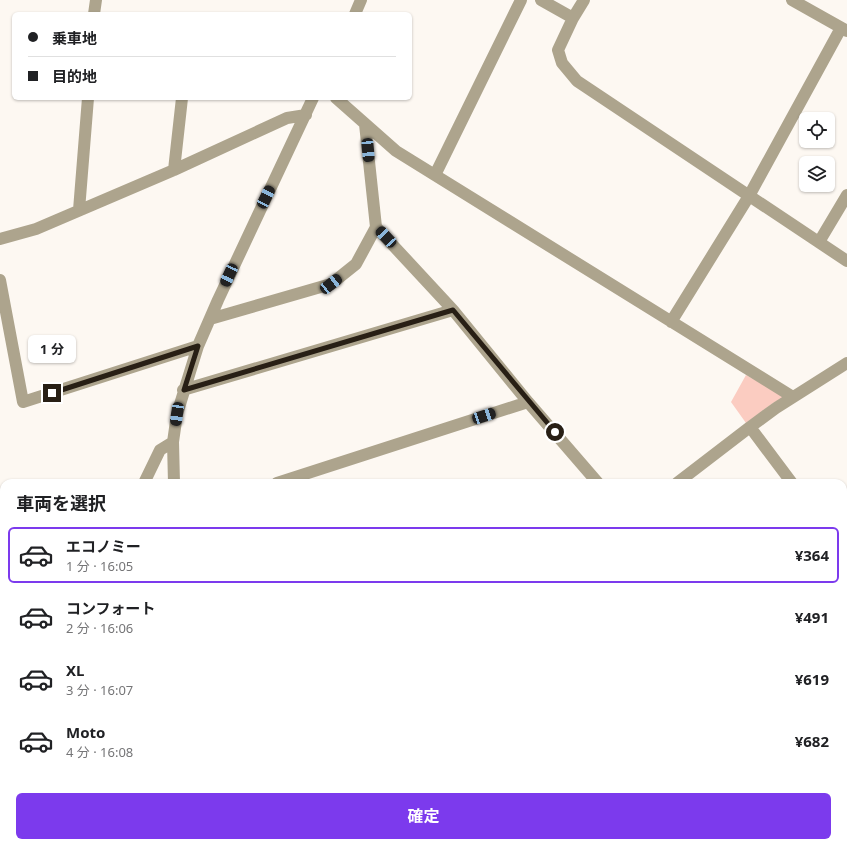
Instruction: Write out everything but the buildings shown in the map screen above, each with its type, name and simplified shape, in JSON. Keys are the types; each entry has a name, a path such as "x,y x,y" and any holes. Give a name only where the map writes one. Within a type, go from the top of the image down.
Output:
{"street":[{"path":"94,12 96,0"},
{"path":"356,12 361,0"},
{"path":"435,175 520,0"},
{"path":"541,0 573,18"},
{"path":"584,0 573,18 558,50 562,63 577,81 847,261"},
{"path":"670,322 749,196 844,29 792,0"},
{"path":"79,210 88,100"},
{"path":"174,170 182,100"},
{"path":"174,479 173,442 177,414 198,346 312,100"},
{"path":"338,100 396,151 793,397"},
{"path":"0,239 36,229 174,170 287,118 306,115"},
{"path":"210,319 331,284 356,264 376,227 365,124"},
{"path":"819,242 847,195"},
{"path":"376,227 453,310 528,402 595,479"},
{"path":"0,280 23,402 198,346"},
{"path":"184,390 453,310"},
{"path":"682,479 776,408 847,363"},
{"path":"289,479 528,402"},
{"path":"750,427 789,479"},
{"path":"146,479 160,450 173,442"}],"shaded area":[{"path":"746,375 786,397 773,403 746,423 731,402"}],"route":[{"path":"52,393 198,346 184,390 453,310 528,402 555,432"}]}
